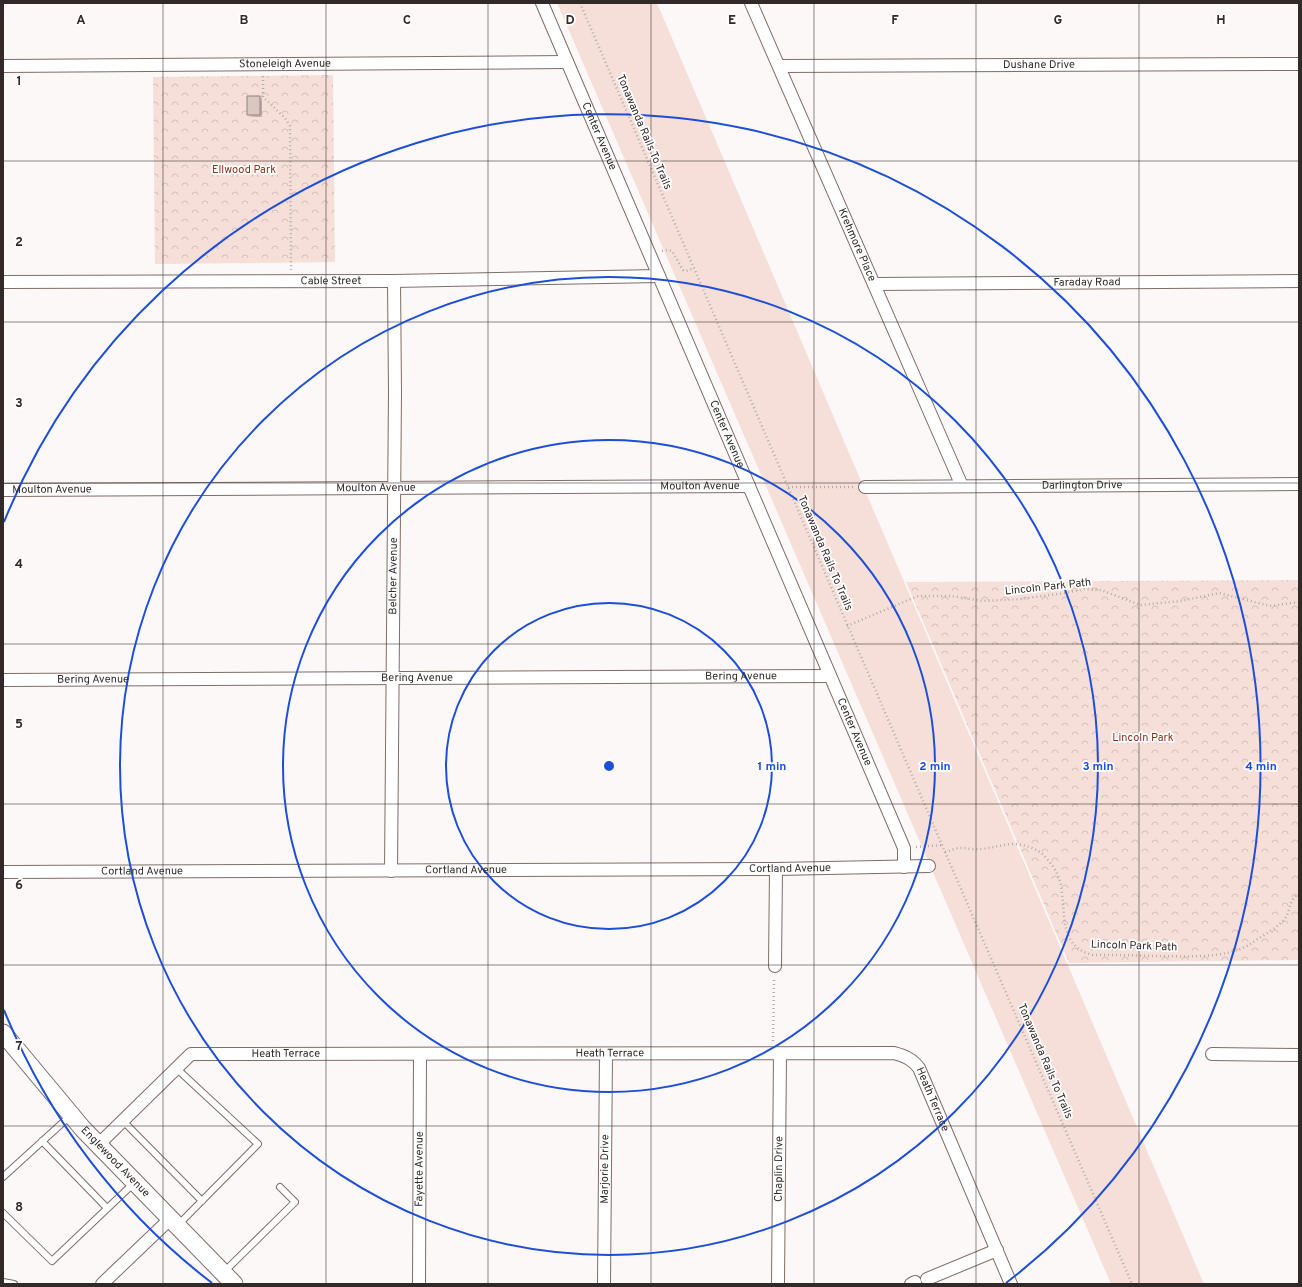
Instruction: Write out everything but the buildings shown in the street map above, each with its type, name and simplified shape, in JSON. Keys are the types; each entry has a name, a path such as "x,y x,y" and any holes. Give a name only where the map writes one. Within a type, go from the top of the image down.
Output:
{"street":[{"name":"Center Avenue","path":"542,3 904,848 904,867"},
{"name":"Krehmore Place","path":"751,3 962,486"},
{"name":"Stoneleigh Avenue","path":"3,66 567,62"},
{"name":"Dushane Drive","path":"779,66 1299,64"},
{"name":"Cable Street","path":"3,282 394,281 659,276"},
{"name":"Belcher Avenue","path":"391,871 394,281"},
{"name":"Faraday Road","path":"874,284 1299,281"},
{"name":"Darlington Drive","path":"865,486 1299,484"},
{"name":"Moulton Avenue","path":"3,490 749,486"},
{"name":"Bering Avenue","path":"3,680 830,676"},
{"name":"Cortland Avenue","path":"3,872 776,869 929,866"},
{"path":"775,966 776,869"},
{"name":"Englewood Avenue","path":"3,1033 98,1145 229,1278"},
{"name":"Heath Terrace","path":"98,1145 191,1054 894,1053 904,1055 913,1060 919,1068 1011,1284"},
{"name":"Fayette Avenue","path":"419,1284 420,1054"},
{"name":"Marjorie Drive","path":"604,1284 606,1054"},
{"name":"Chaplin Drive","path":"777,1054 778,1284"},
{"path":"1212,1054 1299,1055"},
{"path":"102,1284 174,1222"},
{"path":"927,1278 997,1250"}],"lane":[{"path":"174,1222 202,1201 258,1144 176,1068"},
{"path":"3,1177 71,1115"},
{"path":"123,1121 202,1201"},
{"path":"42,1142 107,1208"},
{"path":"3,1213 52,1261 135,1182"},
{"path":"229,1278 295,1202 280,1187"},
{"path":"3,1282 14,1284"}],"path":[{"name":"Tonawanda Rails To Trails","path":"580,3 1132,1284"},
{"path":"263,72 263,97 285,118 290,126 291,270"},
{"path":"658,253 667,250 672,251 683,270 686,271 694,268"},
{"path":"788,487 865,486"},
{"name":"Lincoln Park Path","path":"848,626 918,596 952,596 982,602 1020,599 1084,590 1101,590 1140,605 1181,601 1219,593 1270,606 1299,602"},
{"name":"Lincoln Park Path","path":"945,852 959,848 980,849 1004,844 1016,844 1028,846 1043,854 1053,866 1058,877 1062,892 1064,921 1067,932 1079,950 1093,955 1186,956 1228,952 1249,945 1280,923 1286,918 1292,901 1299,894"},
{"path":"912,847 942,845"},
{"path":"775,966 773,1018 777,1054"}],"green space":[{"path":"557,3 657,3 1204,1284 1111,1284"},
{"name":"Ellwood Park","path":"333,75 335,262 155,264 153,77"},
{"name":"Lincoln Park","path":"1299,580 1299,960 1069,963 906,582"}]}
